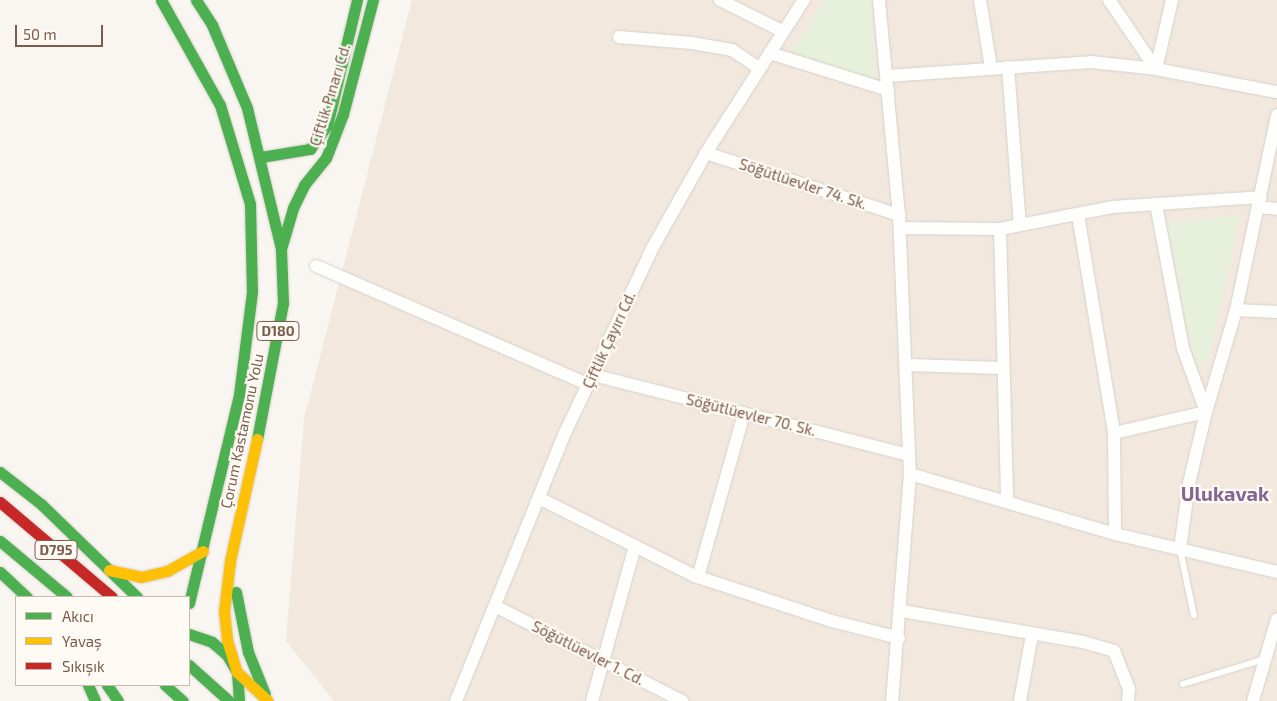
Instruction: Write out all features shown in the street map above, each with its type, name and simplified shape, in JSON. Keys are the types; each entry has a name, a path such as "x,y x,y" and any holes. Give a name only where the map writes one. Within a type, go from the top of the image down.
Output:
{"main road":[{"path":"149,0 189,48"},
{"name":"Çorum Kastamonu Yolu","path":"161,0 220,105 250,204 252,292 239,395 190,599"},
{"name":"Çorum Kastamonu Yolu","path":"196,0 212,24 248,108 281,249 283,302 267,392 230,561 224,611 226,640 237,672"},
{"name":"Çiftlik Pınarı Cd.","path":"261,157 286,156 310,149 327,126 357,0"},
{"name":"Çiftlik Pınarı Cd.","path":"281,249 293,208 304,185 326,158 343,114 373,0"},
{"path":"0,472 41,504 136,596"},
{"name":"D795","path":"0,502 111,596"},
{"name":"D795","path":"0,541 66,596"},
{"path":"108,570 141,577 167,571 203,551"},
{"path":"230,561 248,652 268,701"},
{"path":"0,572 26,596"},
{"path":"190,634 212,642 227,655 237,672 268,701"},
{"path":"190,666 230,701"},
{"path":"237,672 239,701"},
{"path":"88,686 95,701"},
{"path":"108,686 118,701"},
{"path":"121,686 122,701"},
{"path":"166,686 183,701"}],"street":[{"path":"720,0 782,31"},
{"name":"Çiftlik Çayırı Cd.","path":"456,701 539,498 590,380 653,247 706,154 782,31 804,0"},
{"path":"879,0 900,222 910,474 902,611 892,701"},
{"path":"980,0 991,68"},
{"path":"1109,0 1156,69"},
{"path":"1156,69 1172,0"},
{"path":"619,37 692,43 732,50 759,68"},
{"path":"770,53 888,90"},
{"path":"887,76 1008,66 1091,62 1156,69 1277,92"},
{"path":"1008,66 1020,225"},
{"path":"1180,549 1189,483 1206,412 1236,310 1277,115"},
{"name":"Söğütlüevler 74. Sk.","path":"706,154 900,222 1000,229 1112,207 1156,204 1260,202 1277,209"},
{"path":"1156,204 1183,348 1206,412"},
{"path":"1078,215 1114,433 1115,534"},
{"path":"1000,229 1002,368 1007,502"},
{"name":"Söğütlüevler 70. Sk.","path":"316,266 590,380 744,413 909,454"},
{"path":"1236,310 1277,312"},
{"path":"906,365 1002,368"},
{"path":"1114,433 1206,412"},
{"path":"698,577 744,413"},
{"path":"910,474 1115,534 1277,572"},
{"path":"539,498 698,577 832,621 899,638"},
{"path":"592,701 635,546"},
{"name":"Söğütlüevler 1. Cd.","path":"495,606 682,701"},
{"path":"902,611 1032,635 1083,642 1114,651 1129,689 1128,701"},
{"path":"1253,701 1265,659 1273,644 1277,619"},
{"path":"1020,701 1032,635"}],"lane":[{"path":"1180,549 1194,616"},
{"path":"1183,684 1265,659"}],"shaded area":[{"path":"412,0 1277,0 1277,701 334,701 286,641 304,419"}],"green space":[{"path":"824,0 871,0 875,78 869,83 796,60 792,51"},
{"path":"1240,215 1209,359 1195,364 1167,223"}],"traffic: fast":[{"path":"161,0 220,105 250,204 252,292 239,395 190,599"},
{"path":"196,0 212,25 247,108 281,249 283,303 257,439"},
{"path":"261,157 310,149 327,126 357,0"},
{"path":"281,249 293,208 304,185 326,158 343,114 373,0"},
{"path":"0,472 41,504 136,596"},
{"path":"0,541 66,596"},
{"path":"0,572 26,596"},
{"path":"236,592 248,652 265,694"},
{"path":"190,634 212,642 227,655 237,672 239,701"},
{"path":"190,666 229,701"},
{"path":"88,686 95,701"},
{"path":"108,686 118,701"},
{"path":"166,686 183,701"}],"traffic: slow":[{"path":"257,439 230,561 224,611 227,640 237,672 268,701"},
{"path":"109,570 141,577 167,571 203,551"}],"traffic: jam":[{"path":"0,502 111,596"}],"district":[{"name":"Ulukavak","path":"1225,493"}]}
